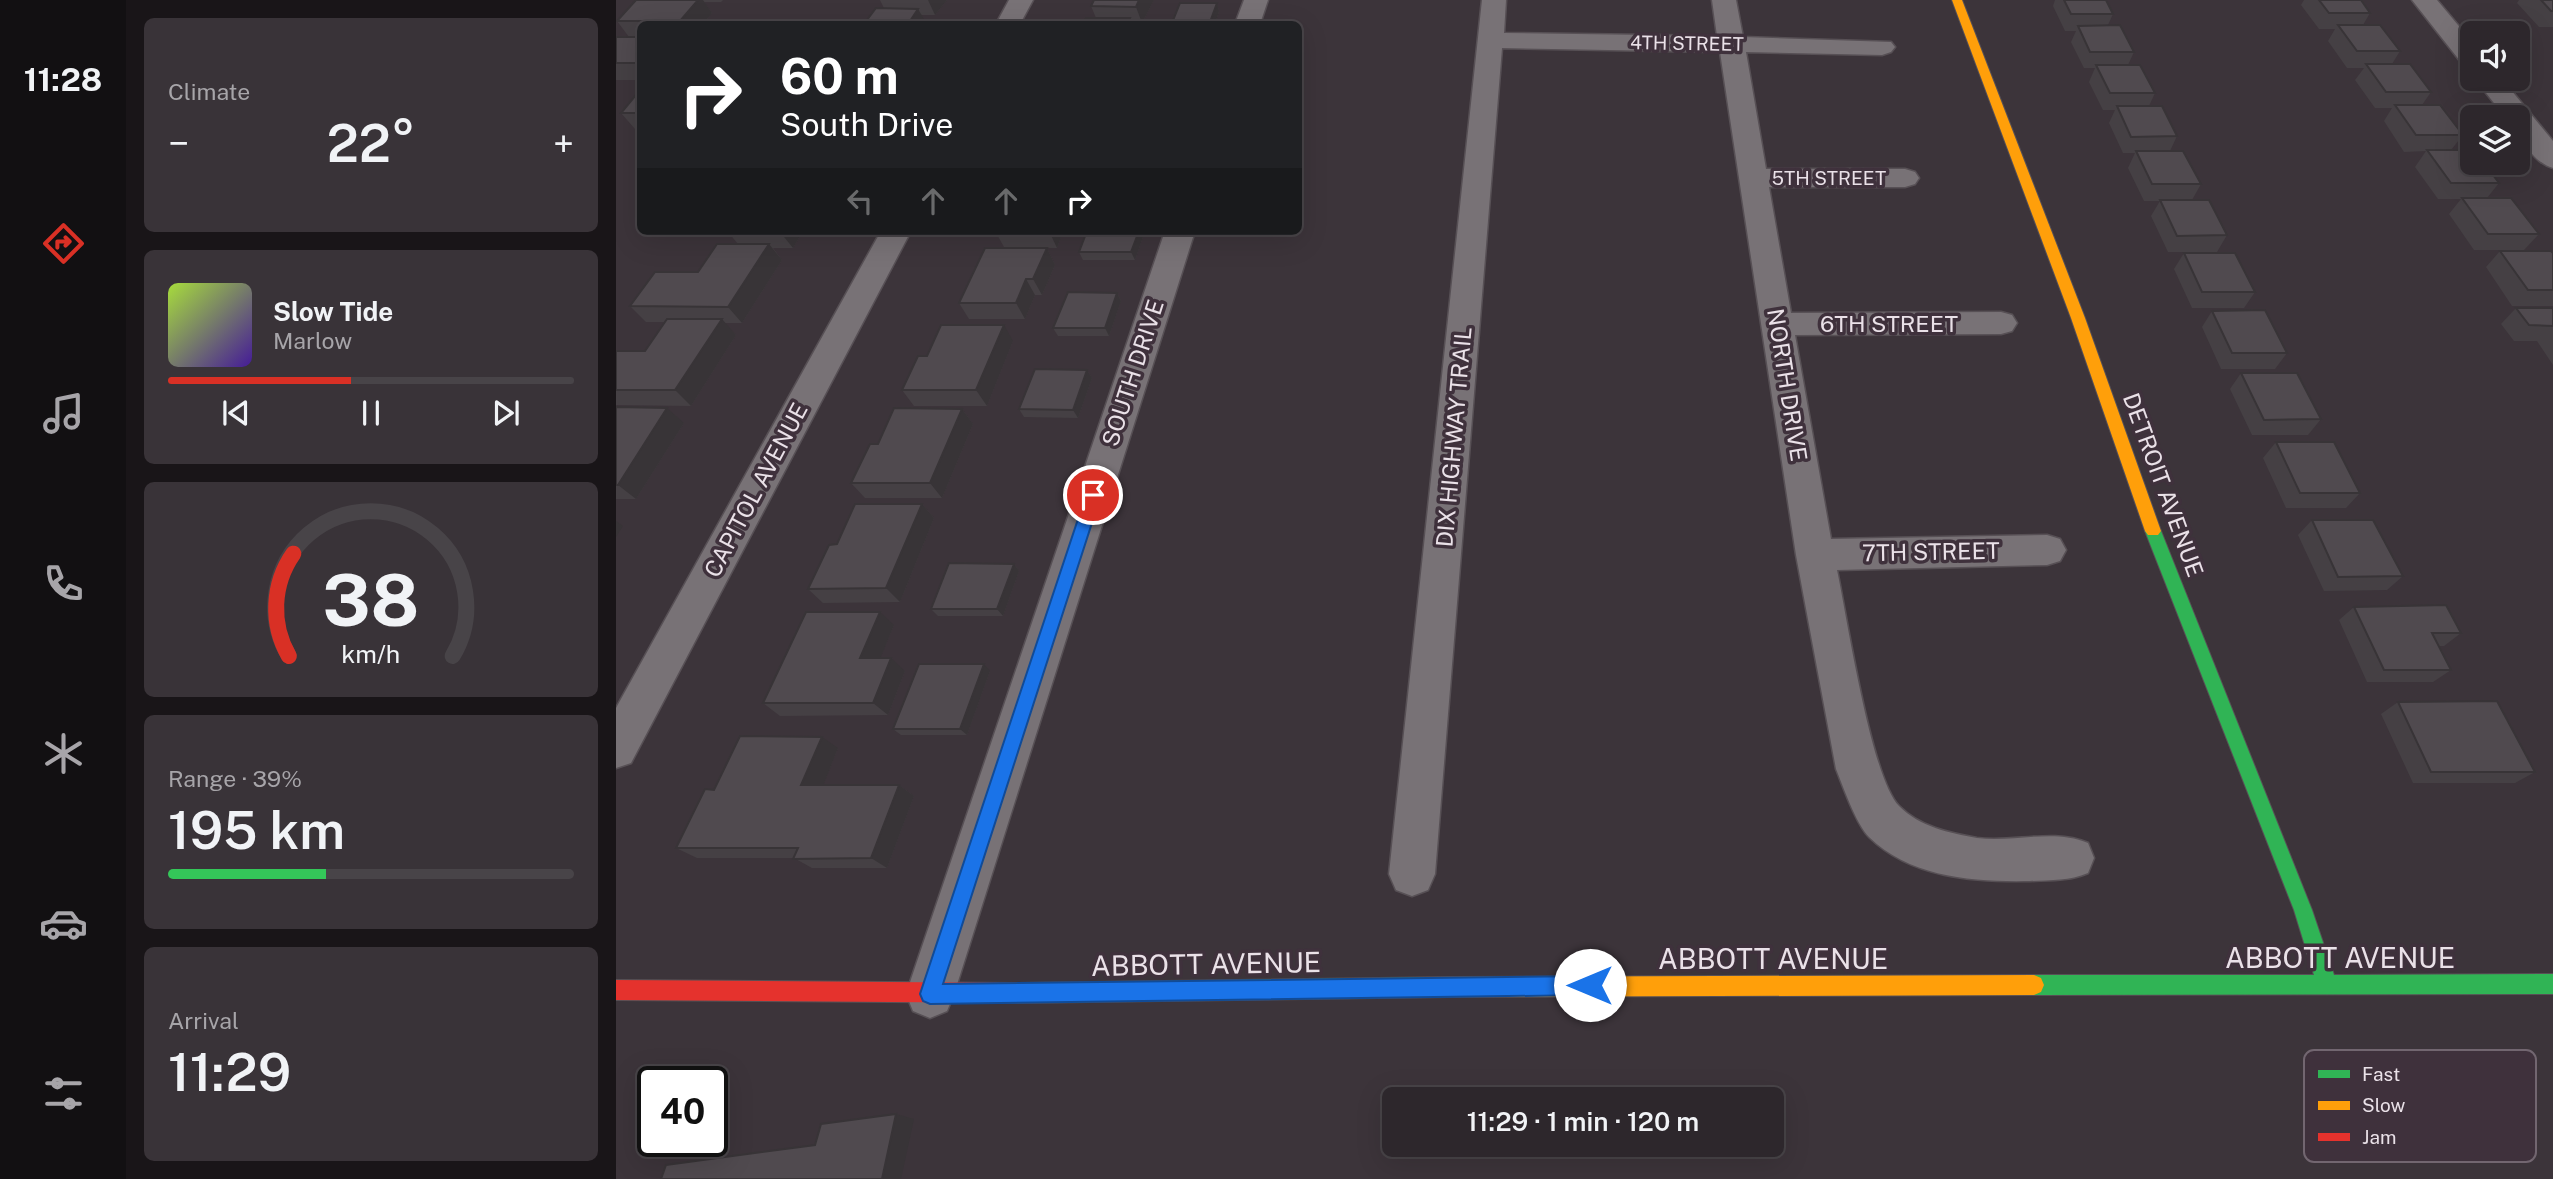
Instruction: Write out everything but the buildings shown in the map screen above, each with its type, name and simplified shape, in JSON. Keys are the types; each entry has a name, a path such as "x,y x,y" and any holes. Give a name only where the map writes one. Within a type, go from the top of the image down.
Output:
{"street":[{"path":"1010,21 1021,0"},
{"path":"1249,21 1256,0"},
{"name":"DIX HIGHWAY TRAIL","path":"1412,874 1494,0"},
{"name":"NORTH DRIVE","path":"1724,0 1815,555 1857,769 1882,820 1915,845 1979,860 2072,858"},
{"name":"DETROIT AVENUE","path":"1957,0 2078,318 2156,539 2293,885 2327,984"},
{"path":"2424,0 2460,44"},
{"name":"4TH STREET","path":"1491,40 1882,47"},
{"path":"2498,91 2553,159"},
{"name":"5TH STREET","path":"1754,178 1905,178"},
{"name":"CAPITOL AVENUE","path":"616,749 894,235"},
{"name":"SOUTH DRIVE","path":"930,994 1179,235"},
{"name":"6TH STREET","path":"1776,324 2001,323"},
{"name":"7TH STREET","path":"1815,555 2046,550"},
{"name":"ABBOTT AVENUE","path":"616,990 930,994 1508,986 2553,984"}],"traffic: fast":[{"path":"2153,531 2303,910 2327,984"},
{"path":"2034,985 2553,984"},
{"path":"1018,993 1450,987"}],"traffic: slow":[{"path":"1957,0 2078,318 2153,531"},
{"path":"1450,987 2034,985"}],"traffic: jam":[{"path":"616,990 1018,993"}],"route":[{"path":"1093,495 930,994 1590,985"}]}
